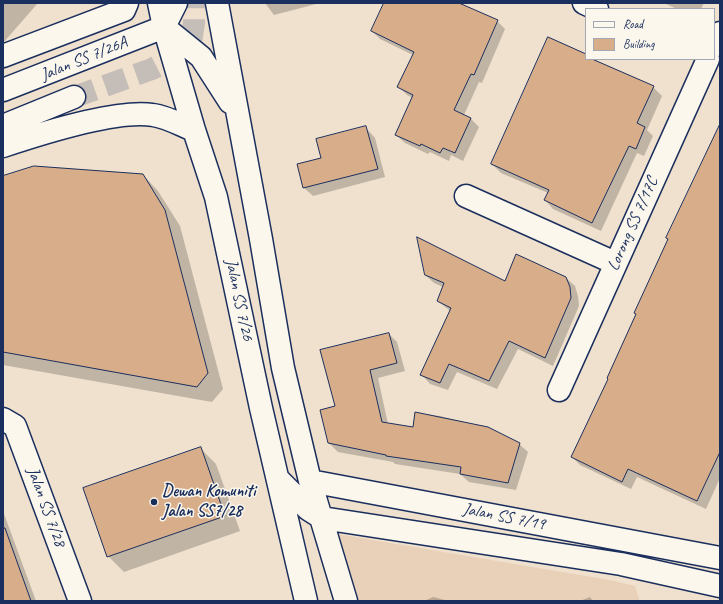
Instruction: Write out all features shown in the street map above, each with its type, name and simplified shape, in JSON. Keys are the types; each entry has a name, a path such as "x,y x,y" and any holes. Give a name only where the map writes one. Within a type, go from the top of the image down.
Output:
{"street":[{"path":"3,56 124,10 127,3"},
{"name":"Jalan SS 7/26","path":"159,3 164,27 194,130 216,197 261,408 306,601"},
{"path":"176,3 164,27 201,57 237,114"},
{"name":"Jalan SS 7/26","path":"217,3 261,239 283,368 310,481 346,601"},
{"path":"584,3 596,8"},
{"name":"Jalan SS 7/26A","path":"3,90 164,27"},
{"path":"715,44 720,33"},
{"name":"Lorong SS 7/17C","path":"559,390 708,60"},
{"name":"Jalan SS 7/26A","path":"3,126 74,98"},
{"path":"3,146 91,122 130,114 154,115 194,130"},
{"path":"466,196 615,263"},
{"name":"Jalan SS 7/28","path":"3,419 15,426 80,601"},
{"name":"Jalan SS 7/19","path":"279,480 299,501 322,518 621,564 720,586"},
{"path":"289,529 303,490 310,481"},
{"name":"Jalan SS 7/19","path":"310,481 720,558"}],"shaded area":[{"path":"337,534 610,580 635,586 640,601 355,601"}],"building":[{"path":"384,3 459,3 498,20 474,75 471,74 454,110 471,118 455,153 443,148 440,153 421,144 420,146 395,135 413,95 397,87 414,52 371,31"},
{"path":"548,37 585,54 585,60 594,60 654,86 637,123 645,127 636,149 629,146 592,223 544,200 549,190 491,164"},
{"path":"720,124 720,452 697,501 628,469 622,482 571,457 608,379 607,378 636,314 634,313 668,239 666,238"},
{"path":"366,126 378,169 303,188 297,164 321,158 316,139"},
{"path":"34,166 143,174 165,210 208,373 197,387 3,352 3,176"},
{"path":"417,237 505,281 516,254 566,277 570,287 571,298 545,358 509,341 489,381 449,364 440,383 420,375 451,308 437,301 444,283 425,275"},
{"path":"389,333 397,363 370,370 382,422 413,427 415,412 488,427 520,443 508,483 460,474 461,467 386,456 328,443 320,410 335,406 320,350"},
{"name":"Dewan Komuniti Jalan SS7/28","path":"201,447 225,516 107,557 83,488"},
{"path":"3,528 5,528 31,601 3,601"}],"tunnel":[{"path":"74,97 152,69 179,55 191,42 194,23 194,3"}],"place":[{"name":"Dewan Komuniti Jalan SS7/28","path":"154,502"}]}
